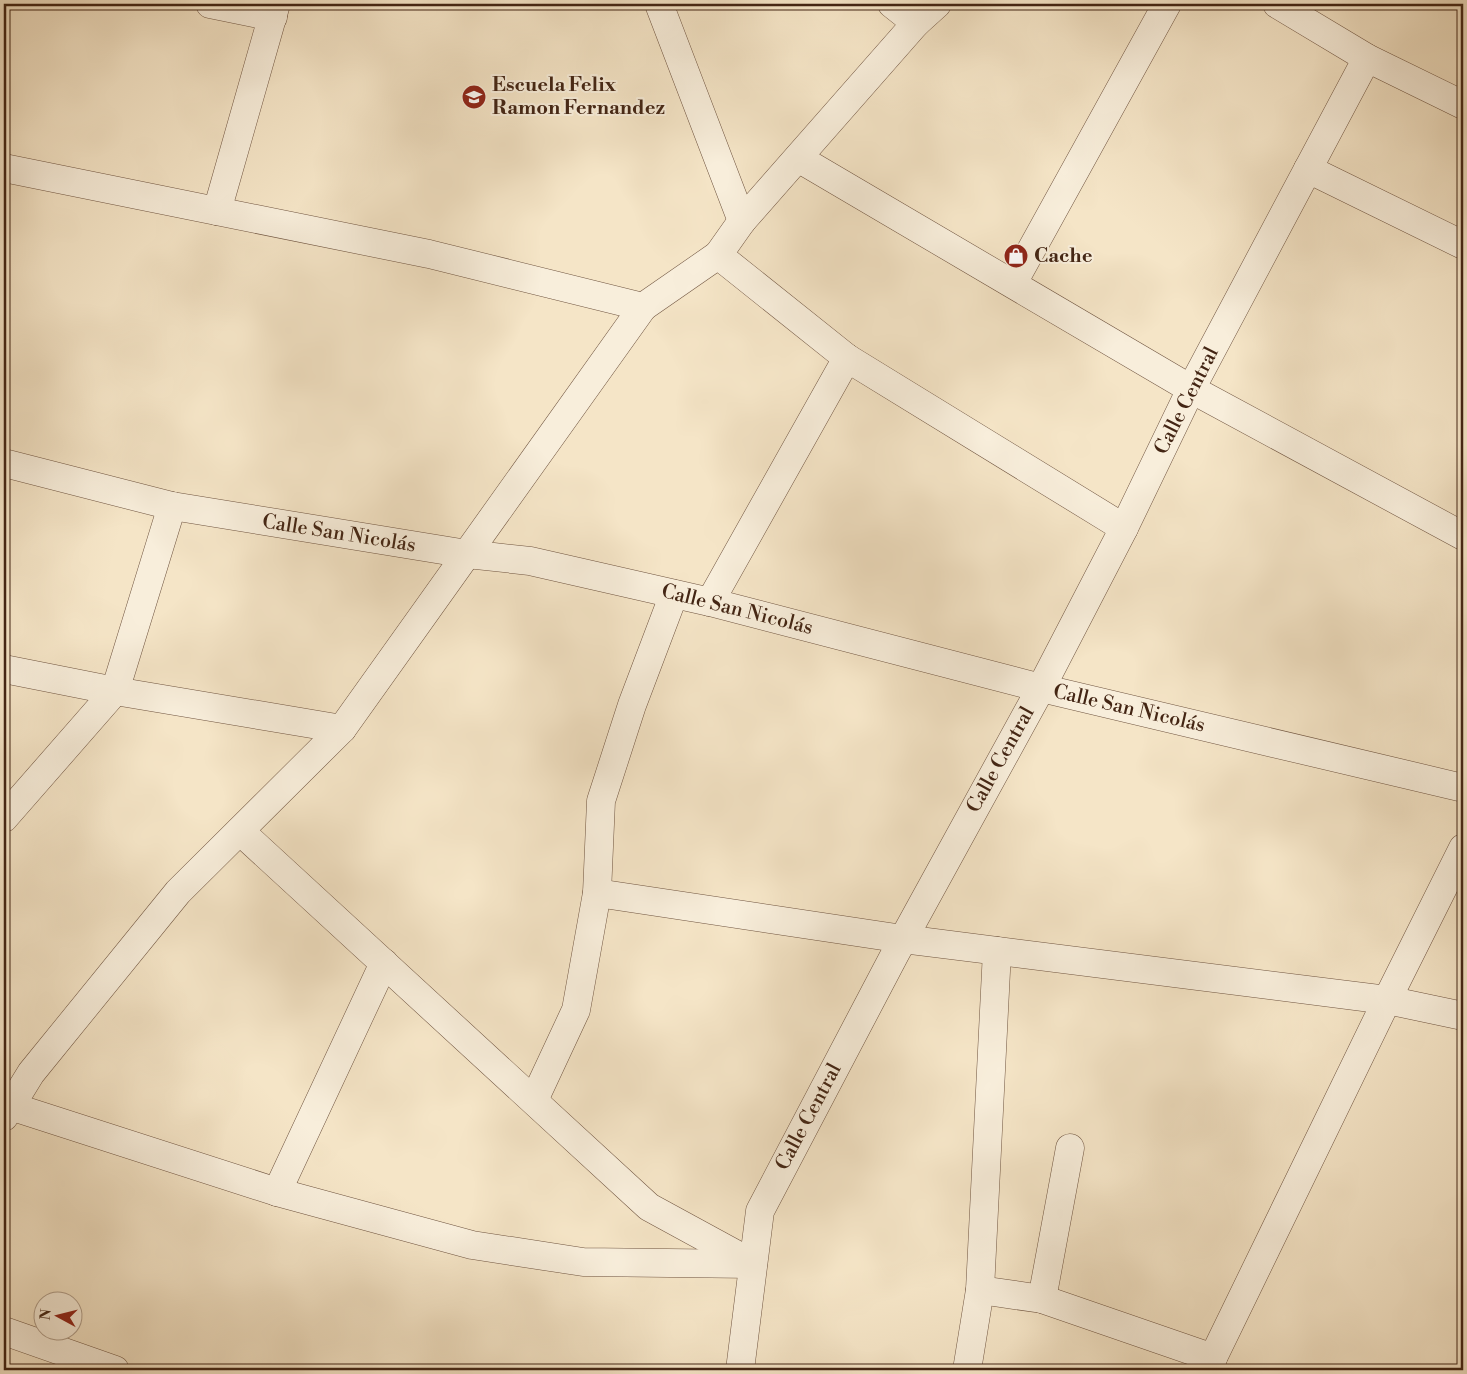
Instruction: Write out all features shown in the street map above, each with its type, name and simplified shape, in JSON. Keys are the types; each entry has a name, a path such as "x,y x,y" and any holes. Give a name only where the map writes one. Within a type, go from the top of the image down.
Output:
{"street":[{"path":"210,4 275,10 217,211"},
{"path":"659,4 742,221"},
{"path":"892,4 916,23"},
{"path":"753,1264 583,1262 472,1245 277,1192 7,1111 31,1074 178,892 342,729 642,307 718,255 742,221 916,23 937,4"},
{"path":"1013,283 1167,4"},
{"path":"1276,4 1367,58 1463,106"},
{"name":"Calle Central","path":"740,1370 760,1211 903,940 1041,688 1124,528 1192,389 1367,58"},
{"path":"798,158 1192,389 1463,536"},
{"path":"4,168 429,254 642,307"},
{"path":"1308,169 1463,245"},
{"path":"718,255 847,358 1124,528"},
{"path":"710,602 847,358"},
{"name":"Calle San Nicolás","path":"4,462 172,506 467,554 530,560 710,602 1041,688 1463,788"},
{"path":"4,818 115,691 172,506"},
{"path":"534,1100 576,1010 597,893 602,801 632,706 674,594"},
{"path":"4,669 115,691 342,729"},
{"path":"240,831 649,1207 753,1264"},
{"path":"980,1290 1042,1299 1210,1364 1463,848"},
{"path":"597,893 903,940 1387,1000 1463,1016"},
{"path":"967,1370 980,1290 997,951"},
{"path":"277,1192 384,963"},
{"path":"1042,1299 1070,1148"},
{"path":"4,1331 115,1370"}],"place":[{"name":"Escuela Felix Ramon Fernandez","path":"474,97"},
{"name":"Cache","path":"1016,256"}]}
